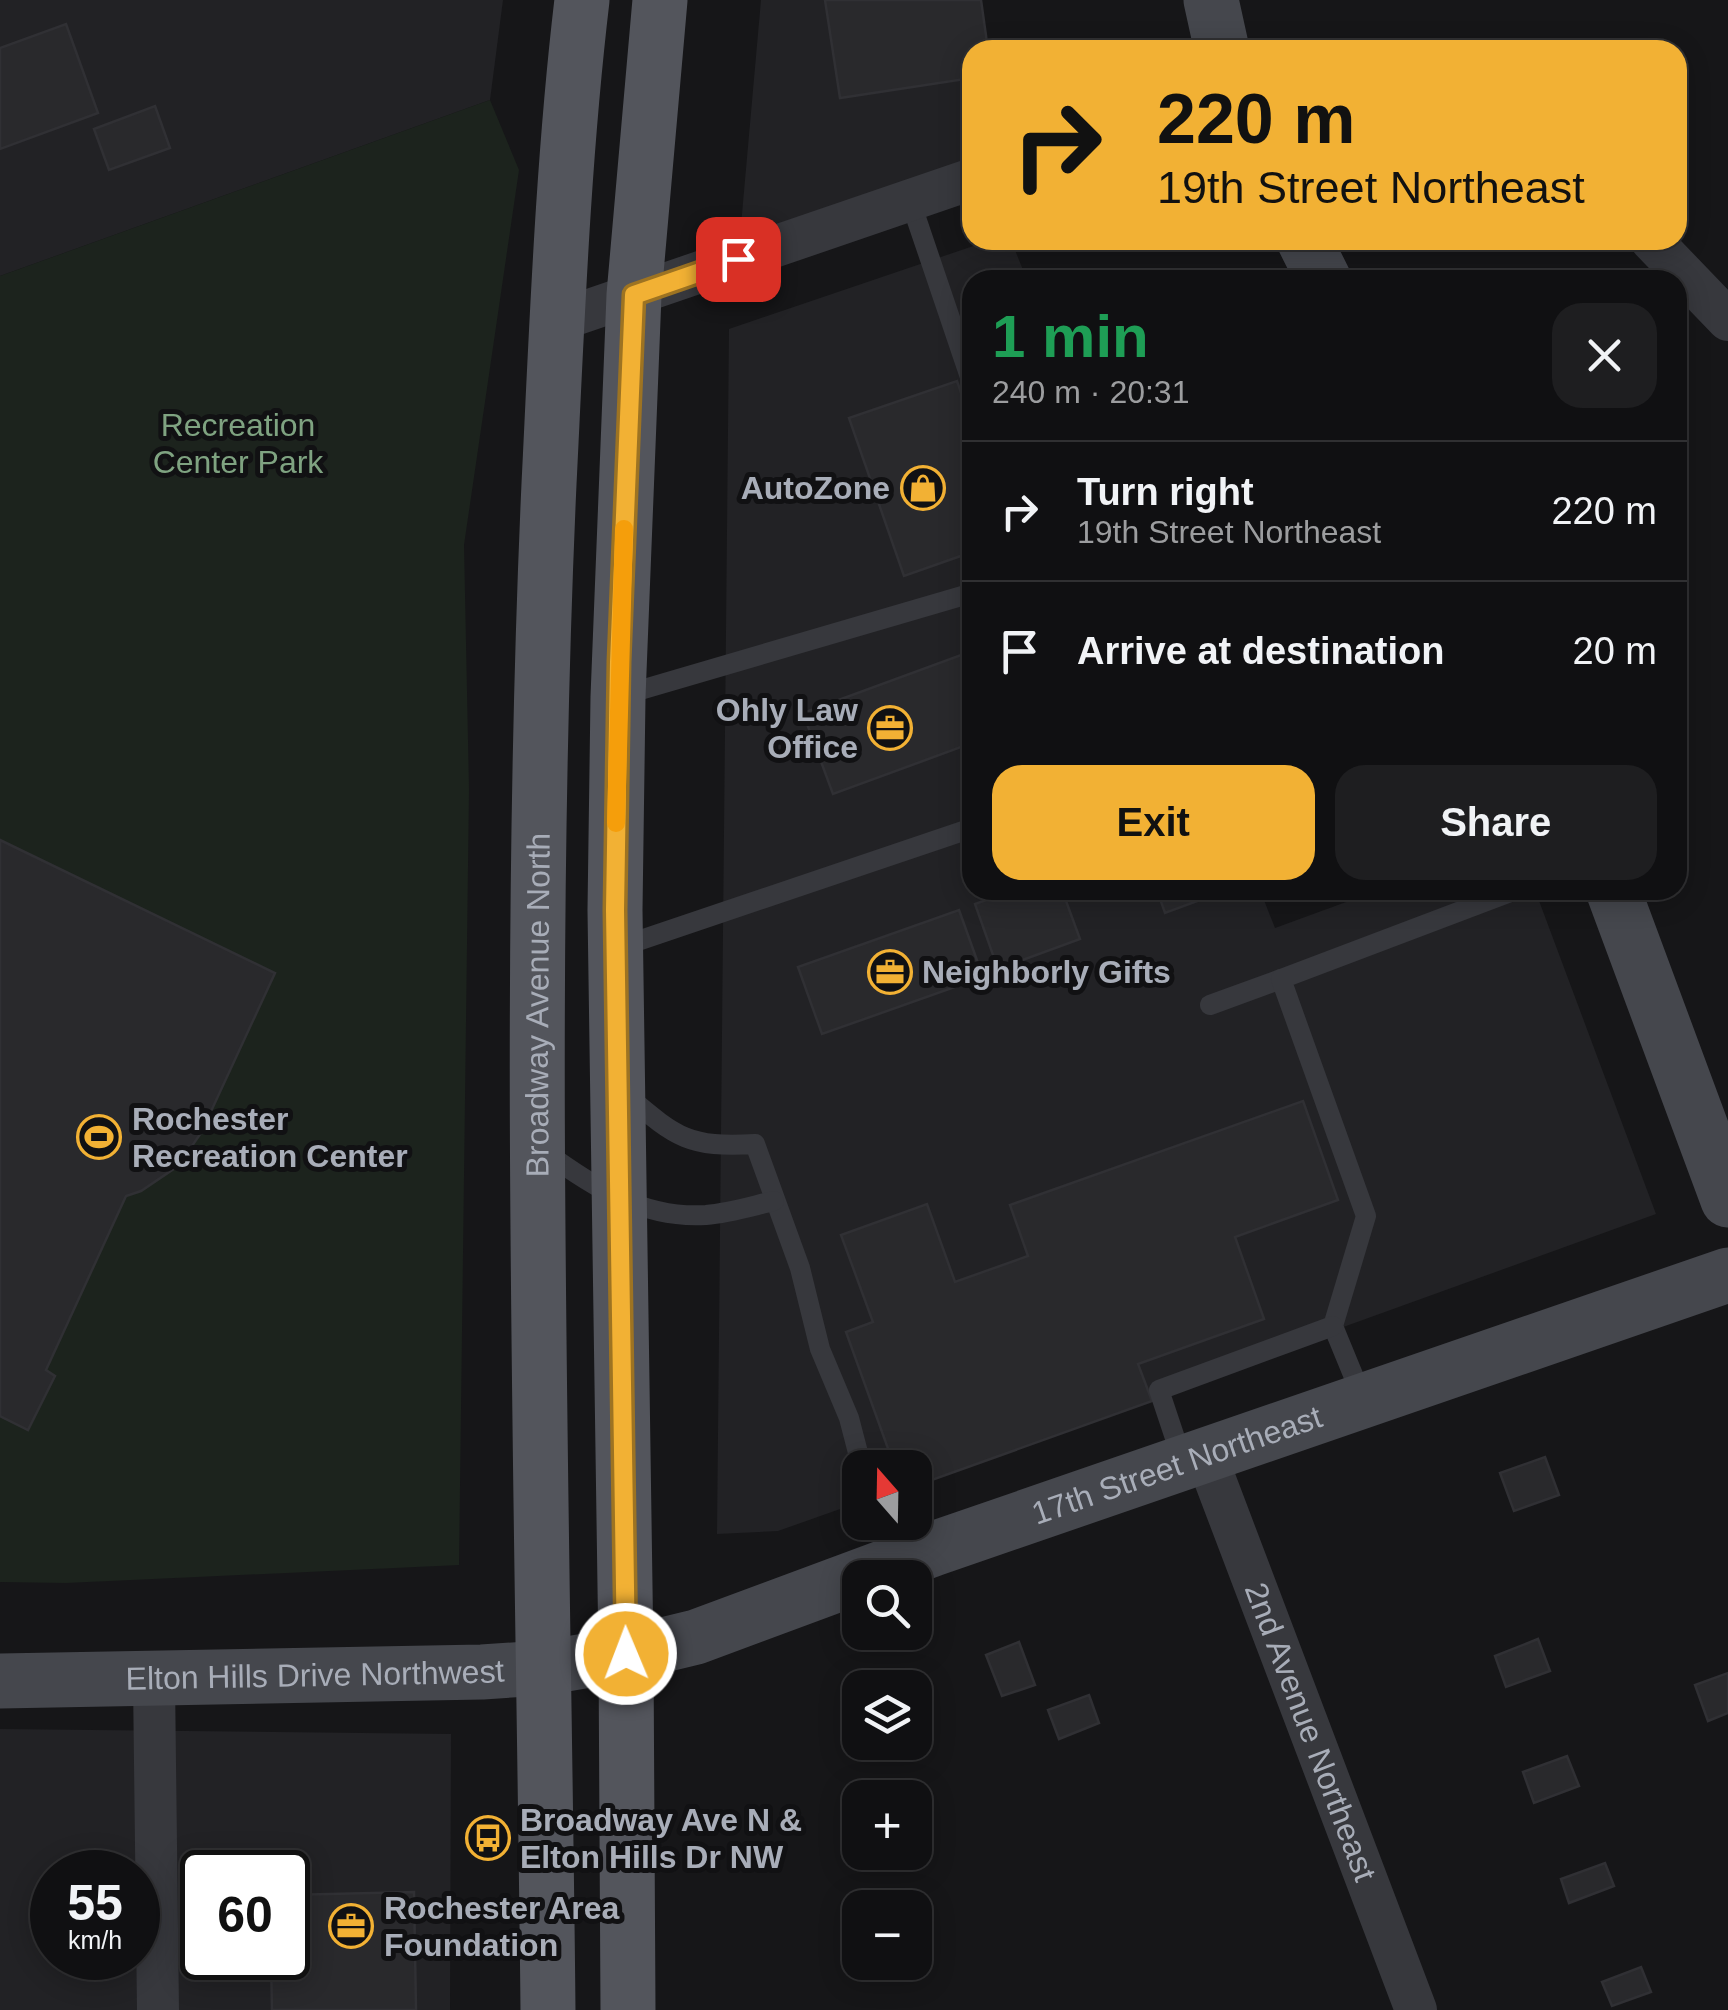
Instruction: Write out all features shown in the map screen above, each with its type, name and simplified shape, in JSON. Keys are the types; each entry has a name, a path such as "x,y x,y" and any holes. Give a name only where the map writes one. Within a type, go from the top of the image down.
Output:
{"main road":[{"name":"Broadway Avenue North","path":"548,2010 539,1147 542,660 557,321 582,0"},
{"path":"628,2010 617,1088 618,697 634,295 660,0"}],"street":[{"path":"1211,0 1220,40"},
{"path":"557,321 962,182"},
{"path":"1661,250 1680,270"},
{"path":"1687,277 1728,320"},
{"path":"1616,900 1728,1200"},
{"name":"17th Street Northeast","path":"626,1654 696,1637 885,1543 1195,1460 1728,1274"},
{"name":"2nd Avenue Northeast","path":"1195,1460 1416,2010"},
{"name":"Elton Hills Drive Northwest","path":"0,1681 543,1668 626,1654"},
{"path":"154,1680 158,2010"}],"lane":[{"path":"910,200 962,353"},
{"path":"618,697 962,596"},
{"path":"616,948 962,831"},
{"path":"1210,1004 1490,900"},
{"path":"1282,979 1366,1216 1333,1326 1364,1401"},
{"path":"617,1088 684,1138 710,1146 755,1144 800,1268 817,1338 850,1418 858,1450"},
{"path":"539,1147 579,1177 618,1199 673,1215 708,1215 774,1201"},
{"path":"1195,1460 1159,1390 1333,1326"}],"shaded area":[{"path":"0,0 503,0 490,100 0,276"},
{"path":"761,0 981,0 987,40 962,40 962,182 738,259"},
{"path":"962,250 1015,250 1023,270 962,270 962,900 1264,900 1275,928 1352,900 1539,900 1656,1214 932,1476 932,1450 842,1450 842,1508 778,1531 717,1534 729,329"},
{"path":"0,1729 451,1734 450,2010 0,2010"}],"green space":[{"name":"Recreation Center Park","path":"490,100 519,170 464,545 469,789 459,1565 66,1583 0,1582 0,276"}],"building":[{"path":"825,0 981,0 987,40 962,40 962,80 840,98"},
{"path":"66,24 98,113 0,149 0,48"},
{"path":"155,106 170,148 109,170 94,129"},
{"name":"AutoZone","path":"957,381 962,396 962,556 904,576 849,418"},
{"name":"Ohly Law Office","path":"962,655 962,747 833,794 803,713"},
{"name":"Rochester Recreation Center","path":"0,840 275,973 201,1133 178,1166 141,1191 126,1196 46,1370 55,1376 28,1430 0,1416"},
{"path":"986,900 1066,900 1080,939 998,969 975,904"},
{"path":"1160,900 1200,900 1165,913"},
{"name":"Neighborly Gifts","path":"959,910 983,977 822,1034 798,967"},
{"path":"1303,1101 1338,1200 1235,1237 1264,1319 1138,1364 1152,1401 932,1480 932,1450 889,1450 846,1332 873,1322 841,1235 927,1204 955,1282 1028,1256 1010,1205"},
{"path":"1545,1457 1559,1495 1514,1511 1500,1473"},
{"path":"1538,1639 1550,1671 1506,1687 1495,1656"},
{"path":"1019,1642 1035,1685 1002,1696 986,1655"},
{"path":"1728,1673 1728,1713 1708,1721 1695,1685"},
{"path":"1089,1695 1099,1723 1059,1739 1048,1710"},
{"path":"1567,1756 1579,1786 1534,1803 1523,1772"},
{"path":"1605,1863 1614,1886 1569,1903 1561,1879"},
{"name":"Rochester Area Foundation","path":"414,1892 416,2010 272,2010 271,1980 310,1980 310,1894"},
{"path":"1641,1967 1651,1992 1612,2006 1602,1982"}],"slow traffic":[{"path":"616,823 624,529"}],"place":[{"name":"AutoZone","path":"923,488"},
{"name":"Ohly Law Office","path":"890,728"},
{"name":"Neighborly Gifts","path":"890,972"},
{"name":"Rochester Recreation Center","path":"99,1137"},
{"name":"Broadway Ave N & Elton Hills Dr NW","path":"488,1838"},
{"name":"Rochester Area Foundation","path":"351,1926"}],"route":[{"path":"626,1654 615,910 619,662 634,295 738,259"}]}
